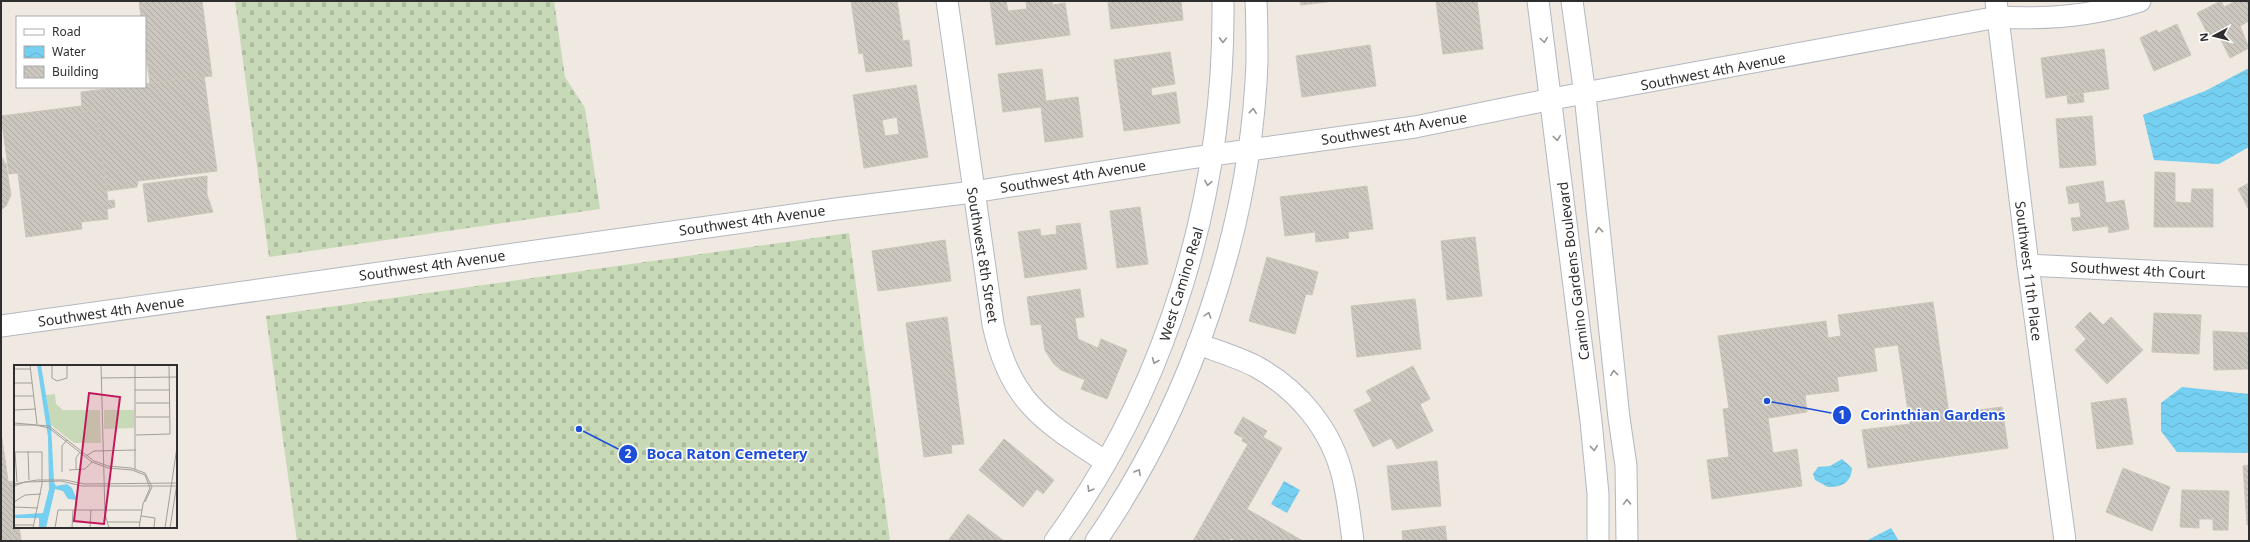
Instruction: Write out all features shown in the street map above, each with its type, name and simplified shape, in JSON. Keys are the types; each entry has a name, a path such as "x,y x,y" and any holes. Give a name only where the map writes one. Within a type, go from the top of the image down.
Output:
{"street":[{"name":"Southwest 8th Street","path":"947,1 973,192 997,343 1012,380 1023,397 1051,426 1106,462"},
{"name":"West Camino Real","path":"1055,541 1106,462 1148,378 1172,316 1202,212 1213,155 1221,86 1223,1"},
{"path":"1096,541 1120,504 1153,444 1198,344 1229,244 1248,150 1257,61 1256,1"},
{"name":"Camino Gardens Boulevard","path":"1538,1 1552,99 1591,421 1598,494 1598,541"},
{"name":"Camino Gardens Boulevard","path":"1572,1 1586,94 1618,418 1626,466 1627,541"},
{"name":"Southwest 4th Avenue","path":"1,326 828,210 973,192 1213,155 1415,127 1552,99 1586,94 1997,9 2036,19 2074,17 2111,10 2140,1"},
{"name":"Southwest 11th Place","path":"1997,9 2028,265 2064,541"},
{"path":"1572,262 1602,258"},
{"name":"Southwest 4th Court","path":"2028,265 2249,276"},
{"path":"1198,344 1254,366 1273,376 1289,389 1317,420 1337,456 1343,476 1353,541"},
{"path":"1591,421 1618,418"}],"green space":[{"path":"235,1 554,1 565,77 585,108 600,209 269,257"},
{"path":"849,233 890,541 297,541 266,316"}],"water":[{"path":"2249,68 2249,147 2219,164 2154,160 2143,115 2205,91"},
{"path":"2182,387 2249,394 2249,453 2177,452 2161,431 2161,403"},
{"path":"1842,459 1852,468 1848,481 1838,486 1828,487 1815,480 1813,474 1818,467 1830,466"},
{"path":"1284,481 1300,490 1287,513 1271,504"},
{"path":"1891,528 1899,541 1866,541"}],"building":[{"path":"139,1 202,1 212,76 150,83 146,54 146,16 141,16"},
{"path":"851,1 897,1 903,41 909,40 912,66 866,72 863,53 859,54"},
{"path":"990,1 1006,1 1008,11 1027,9 1026,1 1052,1 1053,5 1065,3 1070,35 996,45"},
{"path":"1108,1 1181,1 1183,20 1111,29"},
{"path":"1300,1 1335,1 1301,5"},
{"path":"1436,1 1477,1 1483,49 1443,54"},
{"path":"2221,1 2224,7 2236,1 2249,1 2249,21 2240,26 2249,48 2230,58 2217,32 2209,36 2197,13"},
{"path":"2177,24 2191,55 2154,71 2140,38 2157,30 2158,33"},
{"path":"1370,45 1376,86 1302,97 1296,56"},
{"path":"2104,49 2109,89 2046,98 2041,58"},
{"path":"1170,52 1175,84 1151,88 1152,96 1176,92 1180,123 1124,131 1114,60"},
{"path":"1042,69 1046,101 1078,97 1083,137 1045,142 1041,107 1003,112 998,74"},
{"path":"204,76 217,171 138,181 137,187 107,191 96,110 82,112 81,92 114,88 146,88 146,84"},
{"path":"916,85 928,157 864,168 853,95","holes":["897,117 899,134 885,136 882,120"]},
{"path":"2083,93 2084,102 2068,104 2067,96"},
{"path":"81,106 82,112 96,110 108,201 114,200 115,207 107,209 108,219 81,222 82,229 26,237 18,173 9,174 1,116"},
{"path":"2092,116 2096,165 2060,168 2056,119"},
{"path":"1,156 6,164 11,195 6,206 1,210"},
{"path":"2155,172 2175,173 2175,202 2191,203 2192,189 2213,189 2213,227 2154,227"},
{"path":"207,176 207,195 213,212 148,222 143,184"},
{"path":"2103,181 2106,203 2124,200 2129,229 2109,233 2108,226 2073,231 2071,218 2081,217 2079,202 2069,204 2066,187"},
{"path":"2249,183 2249,210 2238,189"},
{"path":"1367,186 1373,229 1348,232 1349,238 1316,242 1315,232 1285,236 1280,197"},
{"path":"1140,207 1148,264 1117,268 1110,211"},
{"path":"1080,223 1087,269 1025,278 1018,232 1040,229 1041,236 1057,234 1056,226"},
{"path":"1475,237 1482,296 1447,300 1441,241"},
{"path":"945,240 951,281 878,291 872,251"},
{"path":"1267,257 1318,272 1312,295 1306,294 1295,334 1249,321"},
{"path":"1080,289 1084,317 1075,318 1078,339 1098,348 1101,339 1127,350 1107,399 1081,389 1085,380 1061,370 1053,363 1045,350 1041,324 1031,325 1027,297"},
{"path":"1415,299 1421,349 1357,357 1351,306"},
{"path":"1933,302 1949,414 2002,407 2008,448 1868,468 1862,430 1910,424 1898,345 1874,348 1877,371 1837,377 1839,391 1805,395 1807,412 1768,418 1773,453 1797,449 1802,486 1712,499 1707,460 1729,457 1723,409 1729,408 1718,336 1826,321 1828,338 1841,336 1838,315"},
{"path":"2090,312 2103,325 2111,317 2143,350 2107,384 2075,350 2086,339 2075,327"},
{"path":"2154,313 2201,315 2199,354 2152,352"},
{"path":"947,317 964,444 951,445 952,453 924,457 906,323"},
{"path":"2213,331 2249,333 2249,369 2214,370"},
{"path":"1413,366 1430,399 1420,404 1433,431 1397,449 1391,438 1373,447 1354,410 1372,401 1366,391"},
{"path":"2126,398 2133,444 2097,449 2091,403"},
{"path":"1243,417 1267,431 1263,437 1282,448 1247,509 1303,541 1237,541 1231,538 1229,541 1193,541 1248,444 1242,441 1243,438 1234,433"},
{"path":"1,433 8,482 14,481 14,528 19,528 21,541 1,541"},
{"path":"1,433 8,482 14,481 14,528 19,528 21,541 1,541"},
{"path":"1004,439 1054,480 1043,494 1037,489 1023,507 979,470"},
{"path":"1437,461 1441,506 1392,510 1387,466"},
{"path":"2249,465 2249,525 2247,525 2243,466"},
{"path":"2123,468 2170,487 2152,531 2106,512"},
{"path":"2182,490 2229,491 2228,530 2213,530 2213,519 2199,519 2199,528 2180,527"},
{"path":"968,514 1004,541 948,541"},
{"path":"1445,526 1447,541 1403,541 1402,531"}],"place":[{"name":"Corinthian Gardens","path":"1767,401"},
{"name":"Boca Raton Cemetery","path":"579,429"}]}
